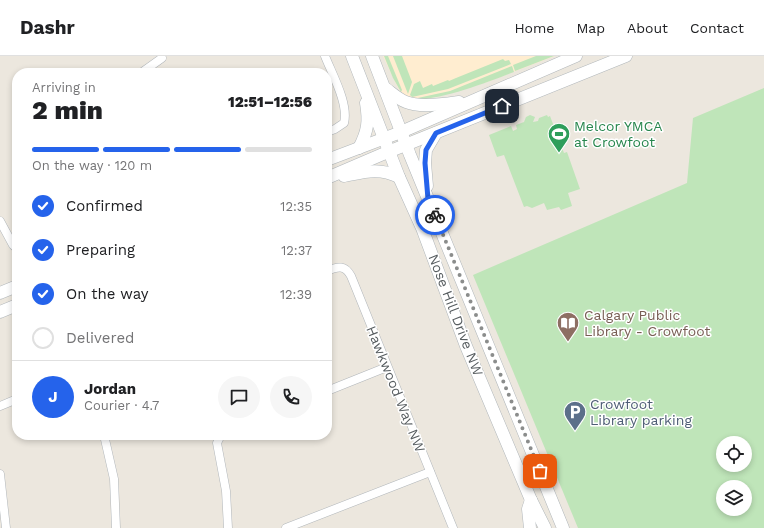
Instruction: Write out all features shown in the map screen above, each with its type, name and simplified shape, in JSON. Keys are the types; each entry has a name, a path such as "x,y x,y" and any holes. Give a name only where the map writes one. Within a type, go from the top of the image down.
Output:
{"main road":[{"name":"Nose Hill Drive NW","path":"352,56 399,177 422,228 466,346 531,500 545,528"},
{"name":"Nose Hill Drive NW","path":"372,56 406,145 563,528"},
{"path":"332,158 401,132 576,56"},
{"path":"332,177 389,151 626,56"},
{"path":"359,148 367,130 368,116 364,88"},
{"path":"385,88 396,97 407,103 432,105 474,100"},
{"path":"428,199 426,154 428,146 436,133"},
{"path":"332,178 376,171 390,172 399,177"},
{"path":"0,293 12,288"},
{"path":"0,312 12,307"},
{"path":"530,528 528,509 531,500"}],"street":[{"path":"325,56 330,68"},
{"path":"148,68 162,58"},
{"path":"332,73 342,97 345,112 344,123 332,130"},
{"path":"0,220 12,243"},
{"name":"Hawkwood Way NW","path":"332,269 342,268 348,270 351,276 453,528"},
{"path":"332,390 387,367"},
{"path":"0,406 12,401"},
{"path":"105,440 114,479 116,528"},
{"path":"218,440 217,443 226,491 228,528"},
{"path":"286,528 430,472"},
{"path":"0,474 6,528"}],"shaded area":[{"path":"383,56 555,56 487,82 458,91 423,99 410,99 400,91"}],"green space":[{"path":"384,56 388,56 402,90 401,92 393,78"},
{"path":"393,56 402,56 412,82 408,94"},
{"path":"536,56 554,56 515,71 513,65"},
{"path":"503,59 505,61 509,60 511,64 448,89 412,97 410,95 414,84 420,81 423,88 432,84 433,86"},
{"path":"512,66 514,72 478,85 436,97 413,99 450,91"},
{"path":"764,88 764,528 578,528 473,275 687,183 693,118"},
{"path":"530,115 535,117 533,122 538,121 539,118 547,115 548,117 550,116 564,153 567,152 580,189 568,193 572,206 561,210 559,207 547,210 544,203 532,208 527,206 524,207 504,155 497,157 489,135 511,126 513,131 517,129 516,125 524,122 526,117"}],"way so far":[{"path":"435,215 540,471"}],"place":[{"name":"Melcor YMCA at Crowfoot","path":"559,154"},
{"name":"Calgary Public Library - Crowfoot","path":"568,342"},
{"name":"Crowfoot Library parking","path":"575,432"}],"route":[{"path":"435,215 428,199 425,163 426,150 431,141 436,133 502,106"}]}
